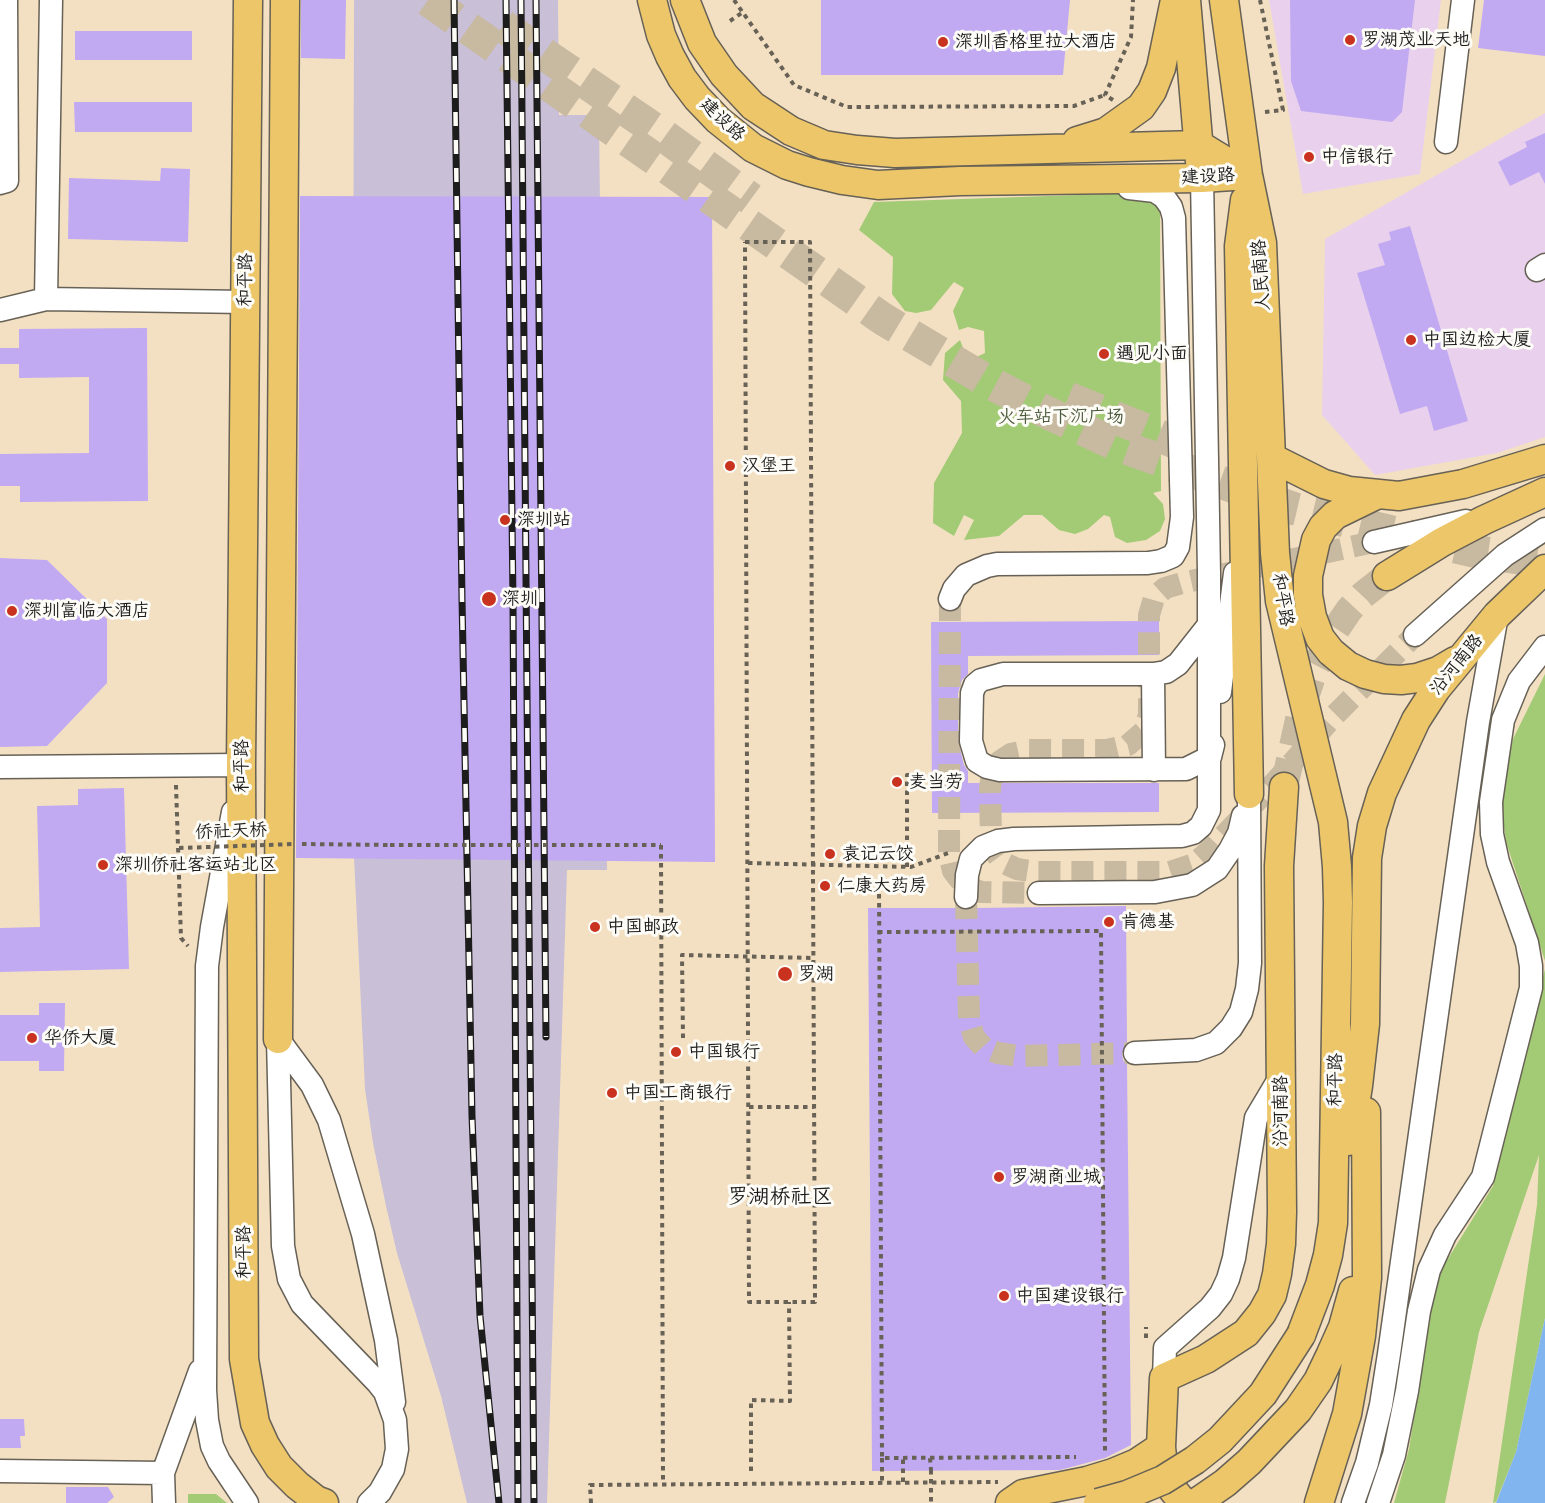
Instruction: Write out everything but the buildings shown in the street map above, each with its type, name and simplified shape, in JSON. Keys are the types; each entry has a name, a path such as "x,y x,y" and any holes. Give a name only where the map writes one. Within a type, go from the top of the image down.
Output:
{"main road":[{"name":"和平路","path":"248,0 241,765 244,1359 255,1423 265,1445 279,1467 297,1485 316,1500 324,1503"},
{"name":"和平路","path":"278,1039 285,0"},
{"name":"建设路","path":"652,0 661,35 682,78 718,120 753,148 787,165 842,180 878,185 1248,175"},
{"name":"建设路","path":"685,0 702,43 724,75 753,106 791,131 825,145 895,153 1199,145 1248,175"},
{"path":"1047,150 1106,132 1141,107 1152,92 1161,68 1175,0"},
{"path":"1186,0 1202,178"},
{"name":"人民南路","path":"1224,0 1248,175 1262,243 1275,553"},
{"path":"1248,175 1239,246 1249,794"},
{"path":"1272,458 1324,484 1376,495 1399,496 1463,484 1545,459"},
{"path":"1545,492 1442,542 1387,576 1545,510"},
{"path":"1376,495 1335,515 1323,527 1316,540 1308,576 1308,595 1312,617 1320,638 1331,652 1348,666 1384,679 1417,678 1438,671 1460,658"},
{"name":"和平路","path":"1098,1503 1127,1495 1163,1480 1195,1460 1220,1440 1263,1394 1300,1335 1320,1285 1328,1255 1333,1223 1338,902 1333,822 1287,634 1280,601 1275,553"},
{"name":"沿河南路","path":"1365,1024 1367,858 1371,826 1382,793 1416,720 1460,658 1497,615 1545,569"},
{"name":"沿河南路","path":"1164,1378 1206,1359 1246,1333 1262,1313 1272,1295 1281,1244 1279,866 1284,787"},
{"path":"1319,1503 1347,1414 1361,1336 1367,1278 1365,1024 1351,918 1333,822"},
{"path":"1333,1223 1358,1086 1365,1024"},
{"path":"1196,1503 1225,1483 1270,1442 1298,1410 1318,1382 1350,1303 1363,1246 1368,1202"},
{"path":"1164,1378 1161,1447 1164,1467 1173,1490 1184,1503"},
{"path":"1009,1493 1023,1494 1087,1481 1137,1463 1161,1447"}],"street":[{"path":"0,183 7,181 6,0"},
{"path":"46,299 51,0"},
{"path":"1446,141 1463,0"},
{"path":"966,897 967,875 972,859 983,847 998,841 1182,836 1193,833 1201,826 1209,810 1209,573 1202,178"},
{"path":"878,185 951,189 1140,188 1155,191 1164,197 1171,207 1174,218 1182,517 1179,547 1173,556 1148,563 987,566 966,575 954,589 950,599"},
{"path":"0,310 46,299 245,302"},
{"path":"1208,626 1178,664 1166,672 1153,674 1003,674 991,676 975,685 972,693 971,741 977,761 987,767 1000,770 1154,770 1186,769 1210,757 1215,737 1243,504"},
{"path":"1374,542 1506,510"},
{"path":"1415,635 1505,555 1545,529"},
{"path":"1353,1503 1367,1463 1381,1404 1478,722 1497,615"},
{"path":"1378,1503 1394,1455 1419,1311 1429,1269 1445,1235 1482,1177 1531,988 1531,966 1527,943 1498,862 1492,834 1491,802 1503,720 1519,681 1545,647"},
{"path":"1153,674 1154,770"},
{"path":"0,767 241,765 207,966 205,1359 206,1410 212,1446 219,1461 247,1503"},
{"path":"1039,893 1155,892 1192,885 1217,869 1230,850 1239,833 1249,794"},
{"path":"1135,1053 1197,1050 1216,1043 1231,1028 1241,1012 1251,963 1249,794"},
{"path":"278,1039 283,1246 292,1289 302,1304 385,1392 397,1428"},
{"path":"278,1039 312,1084 333,1131 366,1244 386,1340 397,1428 397,1449 393,1469 380,1492 369,1503"},
{"path":"1164,1378 1166,1348 1210,1308 1221,1294 1228,1279 1234,1258 1256,1118 1281,1076"},
{"path":"0,1471 164,1493 205,1359"}],"path":[{"path":"734,0 794,85 847,107 1074,106 1105,94"},
{"path":"730,21 743,12"},
{"path":"745,242 810,242 813,865 815,1302 750,1302 745,242"},
{"path":"748,863 909,867 907,775 926,775"},
{"name":"侨社天桥","path":"177,801 179,848 295,844 661,845 663,1484"},
{"path":"179,848 181,938"},
{"path":"879,885 882,1482"},
{"path":"878,932 1101,931 1105,1457"},
{"path":"683,1038 682,955 814,958"},
{"path":"749,1107 814,1107"},
{"path":"751,1471 751,1400 790,1401 789,1302"},
{"path":"1146,1327 1146,1338"},
{"path":"882,1458 1082,1457"},
{"path":"903,1458 903,1482"},
{"path":"930,1458 931,1503"},
{"path":"591,1503 590,1485 903,1482 1009,1493"}],"shaded area":[{"path":"354,0 558,0 559,115 599,115 607,870 567,870 547,1503 467,1503 441,1396 397,1253 373,1143 365,1089 352,814"},
{"path":"1269,0 1441,0 1420,174 1303,194"},
{"path":"1545,113 1545,437 1497,453 1375,475 1322,415 1325,239"}],"green space":[{"name":"火车站下沉广场","path":"1137,193 1160,205 1161,491 1153,493 1163,504 1165,519 1160,531 1146,540 1127,543 1115,537 1110,517 1104,515 1088,529 1075,534 1059,530 1042,515 1024,515 999,536 964,540 974,520 964,515 954,536 933,523 934,483 962,433 961,401 943,380 945,353 960,340 968,361 985,353 984,331 968,327 959,330 953,311 964,288 954,282 931,310 916,313 905,311 892,294 893,257 859,230 874,202"},
{"path":"1545,674 1545,961 1506,842 1500,798 1513,739"},
{"path":"1545,969 1545,1318 1516,1452 1496,1502 1493,1503 1537,1205 1539,1155 1479,1332 1445,1503 1394,1503 1409,1449 1436,1278 1493,1186"},
{"path":"188,1494 216,1494 227,1503 188,1503"}],"water":[{"path":"1545,1318 1545,1503 1496,1503 1516,1452"}],"tunnel":[{"path":"428,0 883,319 987,381 1046,412 1115,444 1295,509 1473,551 1545,562"},
{"path":"503,26 663,135 751,199"},
{"path":"1068,398 1184,446"},
{"path":"1374,542 1165,588 1154,598 1149,615 1149,715 1143,732 1128,745 1107,750 1029,750 1011,754 999,762 992,775 990,788 991,837 994,851 1002,862 1017,869 1037,872 1170,872 1194,864 1274,783 1333,717 1415,635"},
{"path":"1284,787 1302,706 1314,670 1332,635 1349,610 1363,595 1387,576"},
{"path":"950,599 949,854 953,871 964,885 981,892 1039,893"},
{"path":"966,897 969,1020 974,1037 983,1047 998,1053 1018,1056 1135,1053"}],"railway":[{"path":"454,0 472,1116 480,1316 499,1503"},
{"path":"506,0 513,601 518,1503"},
{"path":"521,0 534,1503"},
{"path":"536,0 546,1037"}],"place":[{"name":"罗湖茂业天地","path":"1350,40"},
{"name":"深圳香格里拉大酒店","path":"943,42"},
{"name":"中信银行","path":"1309,157"},
{"name":"中国边检大厦","path":"1411,340"},
{"name":"遇见小面","path":"1104,354"},
{"name":"汉堡王","path":"730,466"},
{"name":"深圳站","path":"505,520"},
{"name":"深圳","path":"489,599"},
{"name":"深圳富临大酒店","path":"12,611"},
{"name":"麦当劳","path":"897,782"},
{"name":"袁记云饺","path":"830,854"},
{"name":"深圳侨社客运站北区","path":"103,865"},
{"name":"仁康大药房","path":"825,886"},
{"name":"肯德基","path":"1109,922"},
{"name":"中国邮政","path":"595,927"},
{"name":"罗湖","path":"785,974"},
{"name":"华侨大厦","path":"32,1038"},
{"name":"中国银行","path":"676,1052"},
{"name":"中国工商银行","path":"612,1093"},
{"name":"罗湖商业城","path":"999,1177"},
{"name":"中国建设银行","path":"1004,1296"}],"district":[{"name":"罗湖桥社区","path":"780,1198"}]}
